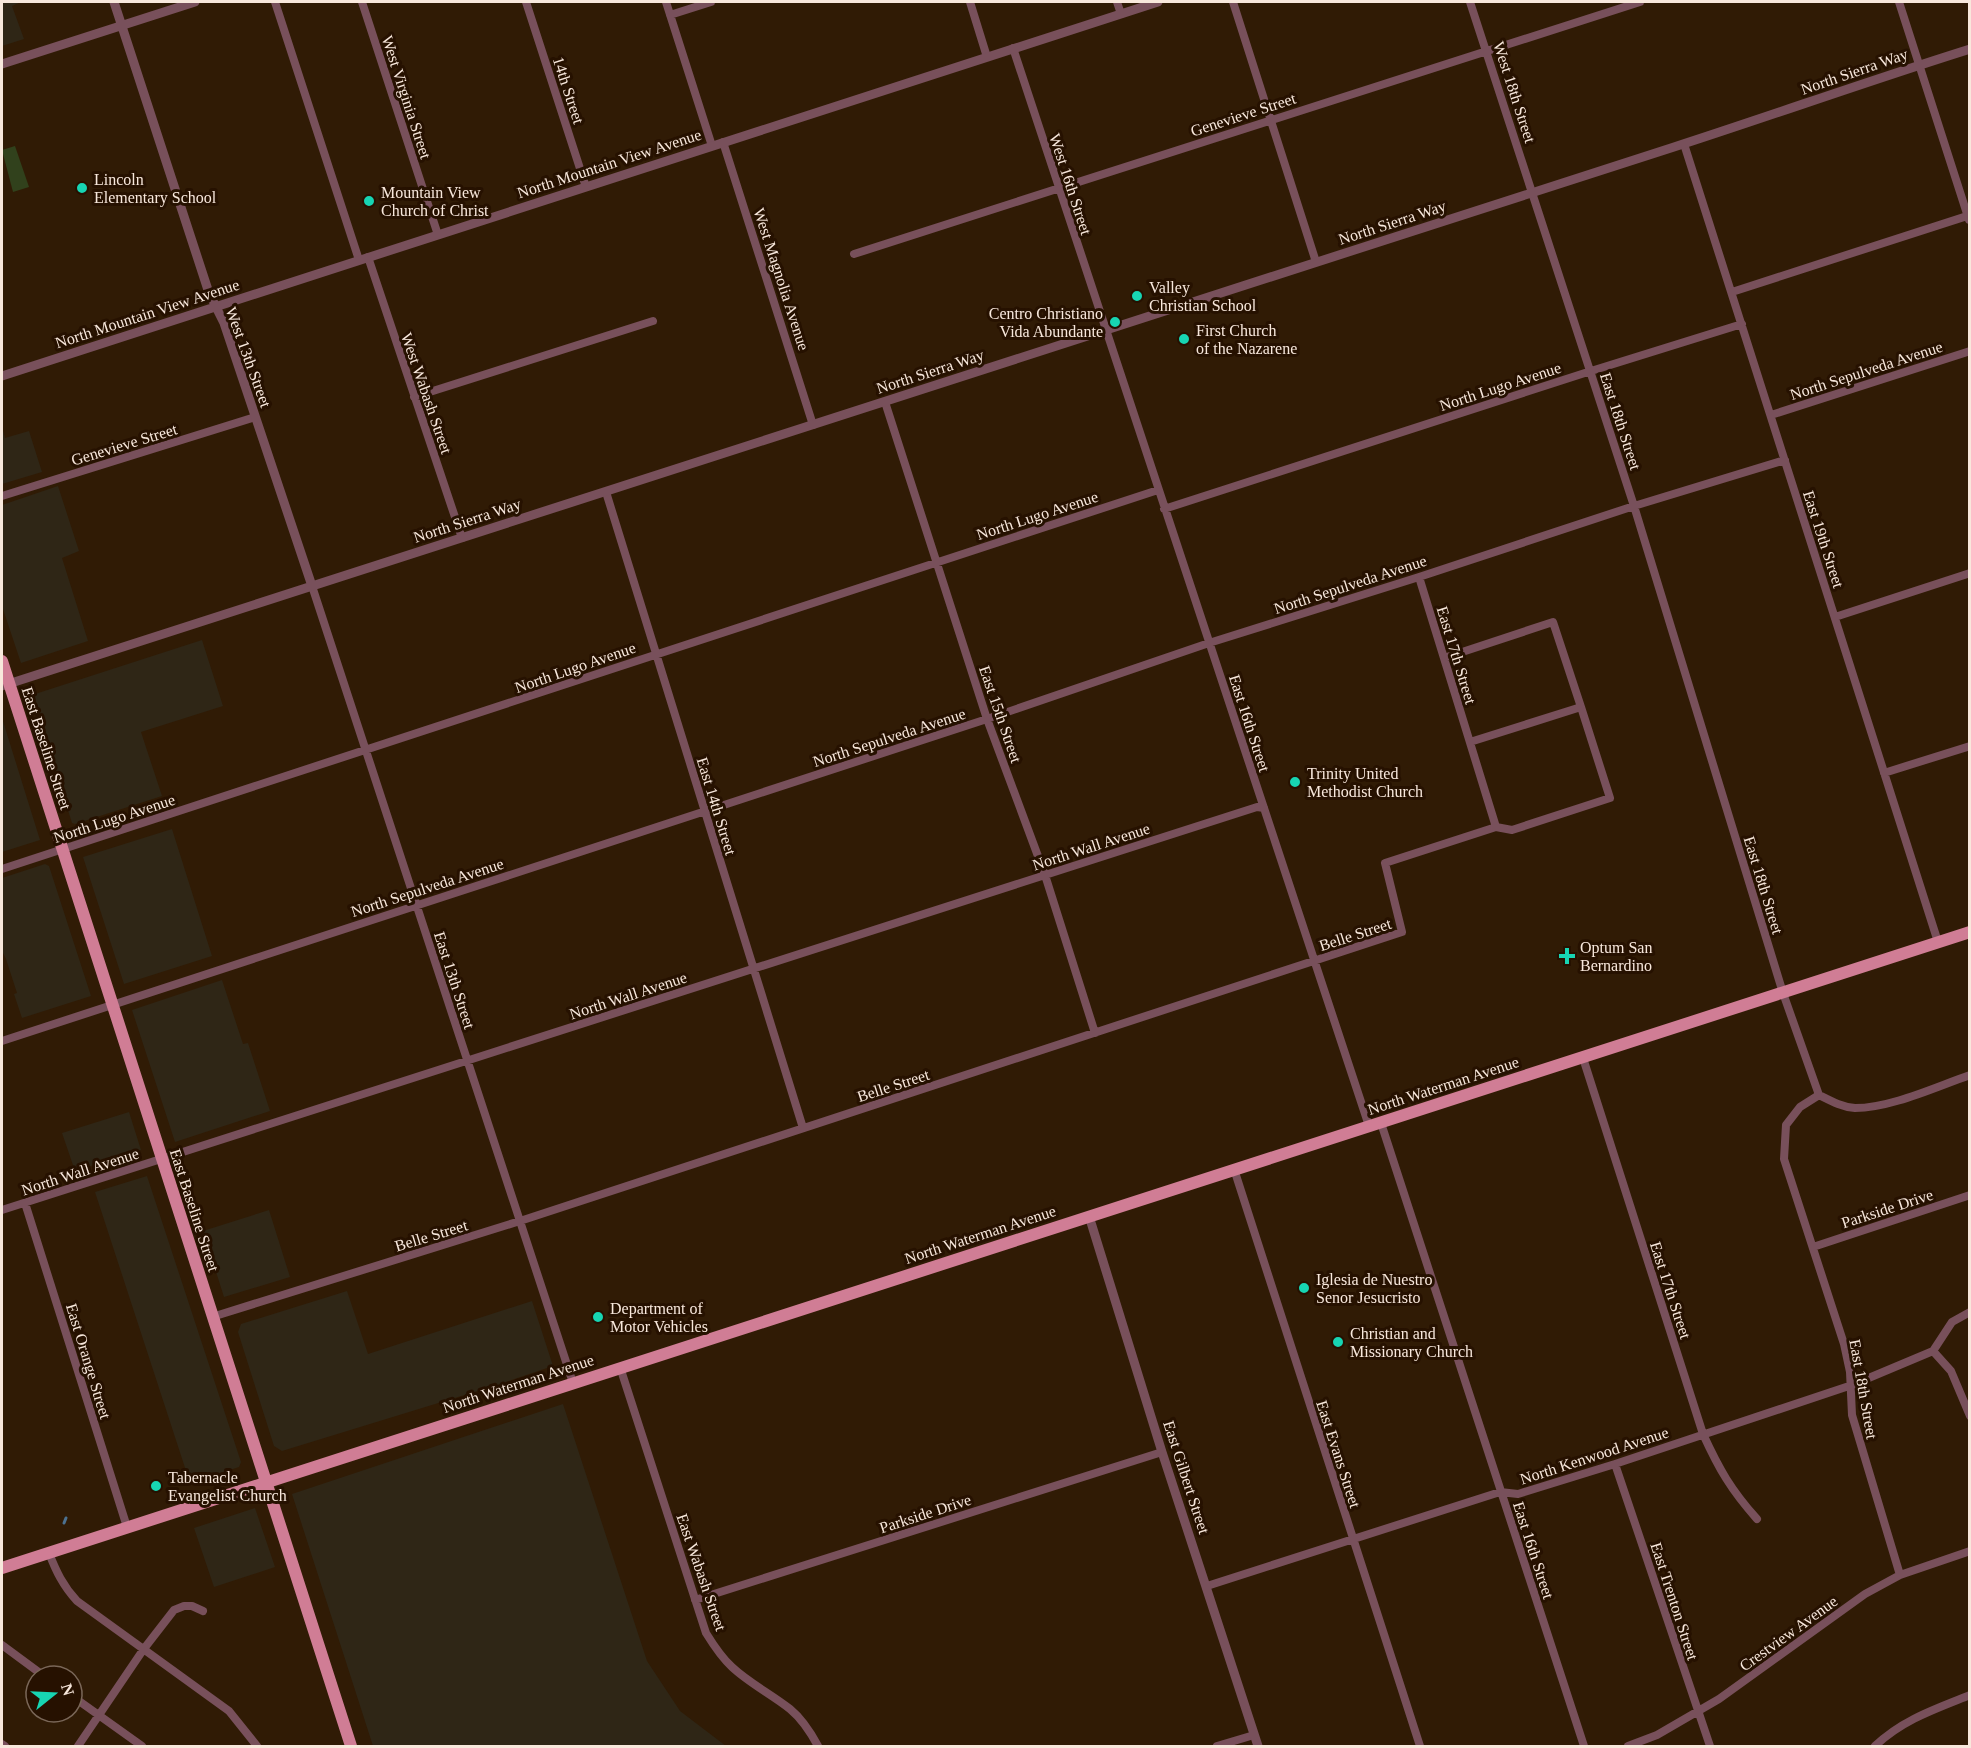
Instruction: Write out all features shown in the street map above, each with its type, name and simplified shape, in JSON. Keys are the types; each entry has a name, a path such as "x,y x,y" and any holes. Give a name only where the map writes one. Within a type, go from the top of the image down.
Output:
{"main road":[{"name":"East Baseline Street","path":"2,661 5,685 62,849 351,1746"},
{"name":"North Waterman Avenue","path":"2,1568 1970,932"}],"street":[{"name":"West 13th Street","path":"114,2 209,293 224,323 312,586"},
{"path":"2,64 195,2"},
{"name":"West Wabash Street","path":"275,2 462,538"},
{"name":"West Virginia Street","path":"362,2 438,235"},
{"name":"14th Street","path":"526,2 586,186"},
{"path":"666,2 712,146"},
{"path":"670,15 711,2"},
{"path":"970,2 987,57"},
{"path":"1117,2 1120,14"},
{"name":"North Mountain View Avenue","path":"2,376 1158,2"},
{"path":"1233,2 1316,262"},
{"name":"West 18th Street","path":"1470,2 1533,192"},
{"name":"Genevieve Street","path":"854,254 1640,2"},
{"path":"1732,292 1969,217 1899,2"},
{"name":"West 16th Street","path":"1013,48 1105,328"},
{"name":"North Sierra Way","path":"5,685 885,402 1105,328 1684,144 1970,49"},
{"name":"West Magnolia Avenue","path":"723,142 813,425"},
{"name":"East 19th Street","path":"1684,144 1938,942"},
{"name":"East 18th Street","path":"1533,192 1634,506 1783,993 1820,1095 1800,1107 1786,1125 1784,1159 1844,1344 1852,1385 1852,1415 1900,1575"},
{"path":"414,397 653,321"},
{"name":"North Lugo Avenue","path":"1164,509 1742,324"},
{"name":"East 16th Street","path":"1105,328 1314,961 1375,1125 1584,1746"},
{"name":"North Sepulveda Avenue","path":"1771,415 1970,351"},
{"name":"East 15th Street","path":"885,402 987,719 1045,875 1095,1034"},
{"name":"Genevieve Street","path":"2,496 255,417"},
{"name":"North Sepulveda Avenue","path":"2,1041 987,719 1209,643 1634,506 1785,460"},
{"name":"North Lugo Avenue","path":"2,869 1158,490"},
{"name":"East 14th Street","path":"606,492 802,1128"},
{"path":"1835,617 1970,573"},
{"name":"East 17th Street","path":"1419,577 1496,827"},
{"name":"East 13th Street","path":"312,586 573,1383"},
{"path":"1444,658 1552,622 1610,798 1512,830 1496,827"},
{"path":"1470,742 1581,707"},
{"path":"1884,772 1970,746"},
{"name":"North Wall Avenue","path":"2,1210 1257,807 1264,808"},
{"name":"Belle Street","path":"212,1317 520,1221 1402,932 1385,863 1496,827"},
{"name":"East 17th Street","path":"1582,1058 1703,1434 1735,1495 1756,1519"},
{"path":"1820,1095 1836,1104 1855,1108 1887,1104 1970,1075"},
{"name":"East Evans Street","path":"1234,1169 1420,1746"},
{"name":"Parkside Drive","path":"1813,1247 1970,1195"},
{"name":"East Orange Street","path":"25,1203 127,1527"},
{"name":"East Gilbert Street","path":"1089,1216 1162,1452 1258,1746"},
{"path":"1970,1312 1952,1322 1933,1351 1951,1371 1970,1416"},
{"name":"North Kenwood Avenue","path":"1207,1586 1500,1492 1518,1494 1615,1464 1852,1385 1933,1351"},
{"name":"East Wabash Street","path":"620,1367 706,1633 716,1650 748,1681 791,1710 818,1746"},
{"name":"Parkside Drive","path":"695,1600 1162,1452"},
{"name":"East Trenton Street","path":"1615,1464 1710,1746"},
{"name":"Crestview Avenue","path":"1628,1746 1657,1735 1719,1699 1865,1594 1900,1575 1970,1551"},
{"path":"49,1552 58,1577 77,1601 229,1711 257,1746"},
{"path":"78,1746 143,1650 174,1610 184,1605 203,1611"},
{"path":"2,1645 28,1664"},
{"path":"1875,1746 1892,1731 1919,1715 1970,1695"},
{"path":"84,1705 142,1746"},
{"path":"1218,1746 1254,1735"}],"shaded area":[{"path":"2,2 21,2 12,6 24,39 2,46"},
{"path":"2,427 5,438 29,431 42,472 2,484"},
{"path":"58,486 79,551 62,558 88,641 21,663 2,606 2,505"},
{"path":"202,640 223,706 141,732 162,796 75,824 72,823 32,695"},
{"path":"2,718 40,840 2,852"},
{"path":"172,829 212,956 124,984 83,857"},
{"path":"45,864 49,866 91,996 22,1018 14,994 17,993 2,951 2,878"},
{"path":"222,980 243,1044 248,1043 270,1111 175,1142 132,1010"},
{"path":"129,1112 141,1150 75,1171 62,1133"},
{"path":"147,1176 241,1462 239,1467 190,1483 95,1192"},
{"path":"269,1210 290,1277 224,1297 203,1231"},
{"path":"347,1291 368,1354 532,1301 553,1366 282,1451 274,1446 238,1332 241,1324"},
{"path":"563,1404 647,1661 680,1711 726,1746 373,1746 292,1494"},
{"path":"255,1508 275,1567 214,1587 194,1528"}],"green space":[{"path":"15,146 29,187 13,192 2,150"}],"waterway":[{"path":"64,1523 66,1518"}],"place":[{"name":"Lincoln Elementary School","path":"82,188"},
{"name":"Mountain View Church of Christ","path":"369,201"},
{"name":"Valley Christian School","path":"1137,296"},
{"name":"Centro Christiano Vida Abundante","path":"1115,322"},
{"name":"First Church of the Nazarene","path":"1184,339"},
{"name":"Trinity United Methodist Church","path":"1295,782"},
{"name":"Optum San Bernardino","path":"1567,956"},
{"name":"Iglesia de Nuestro Senor Jesucristo","path":"1304,1288"},
{"name":"Department of Motor Vehicles","path":"598,1317"},
{"name":"Christian and Missionary Church","path":"1338,1342"},
{"name":"Tabernacle Evangelist Church","path":"156,1486"}]}
